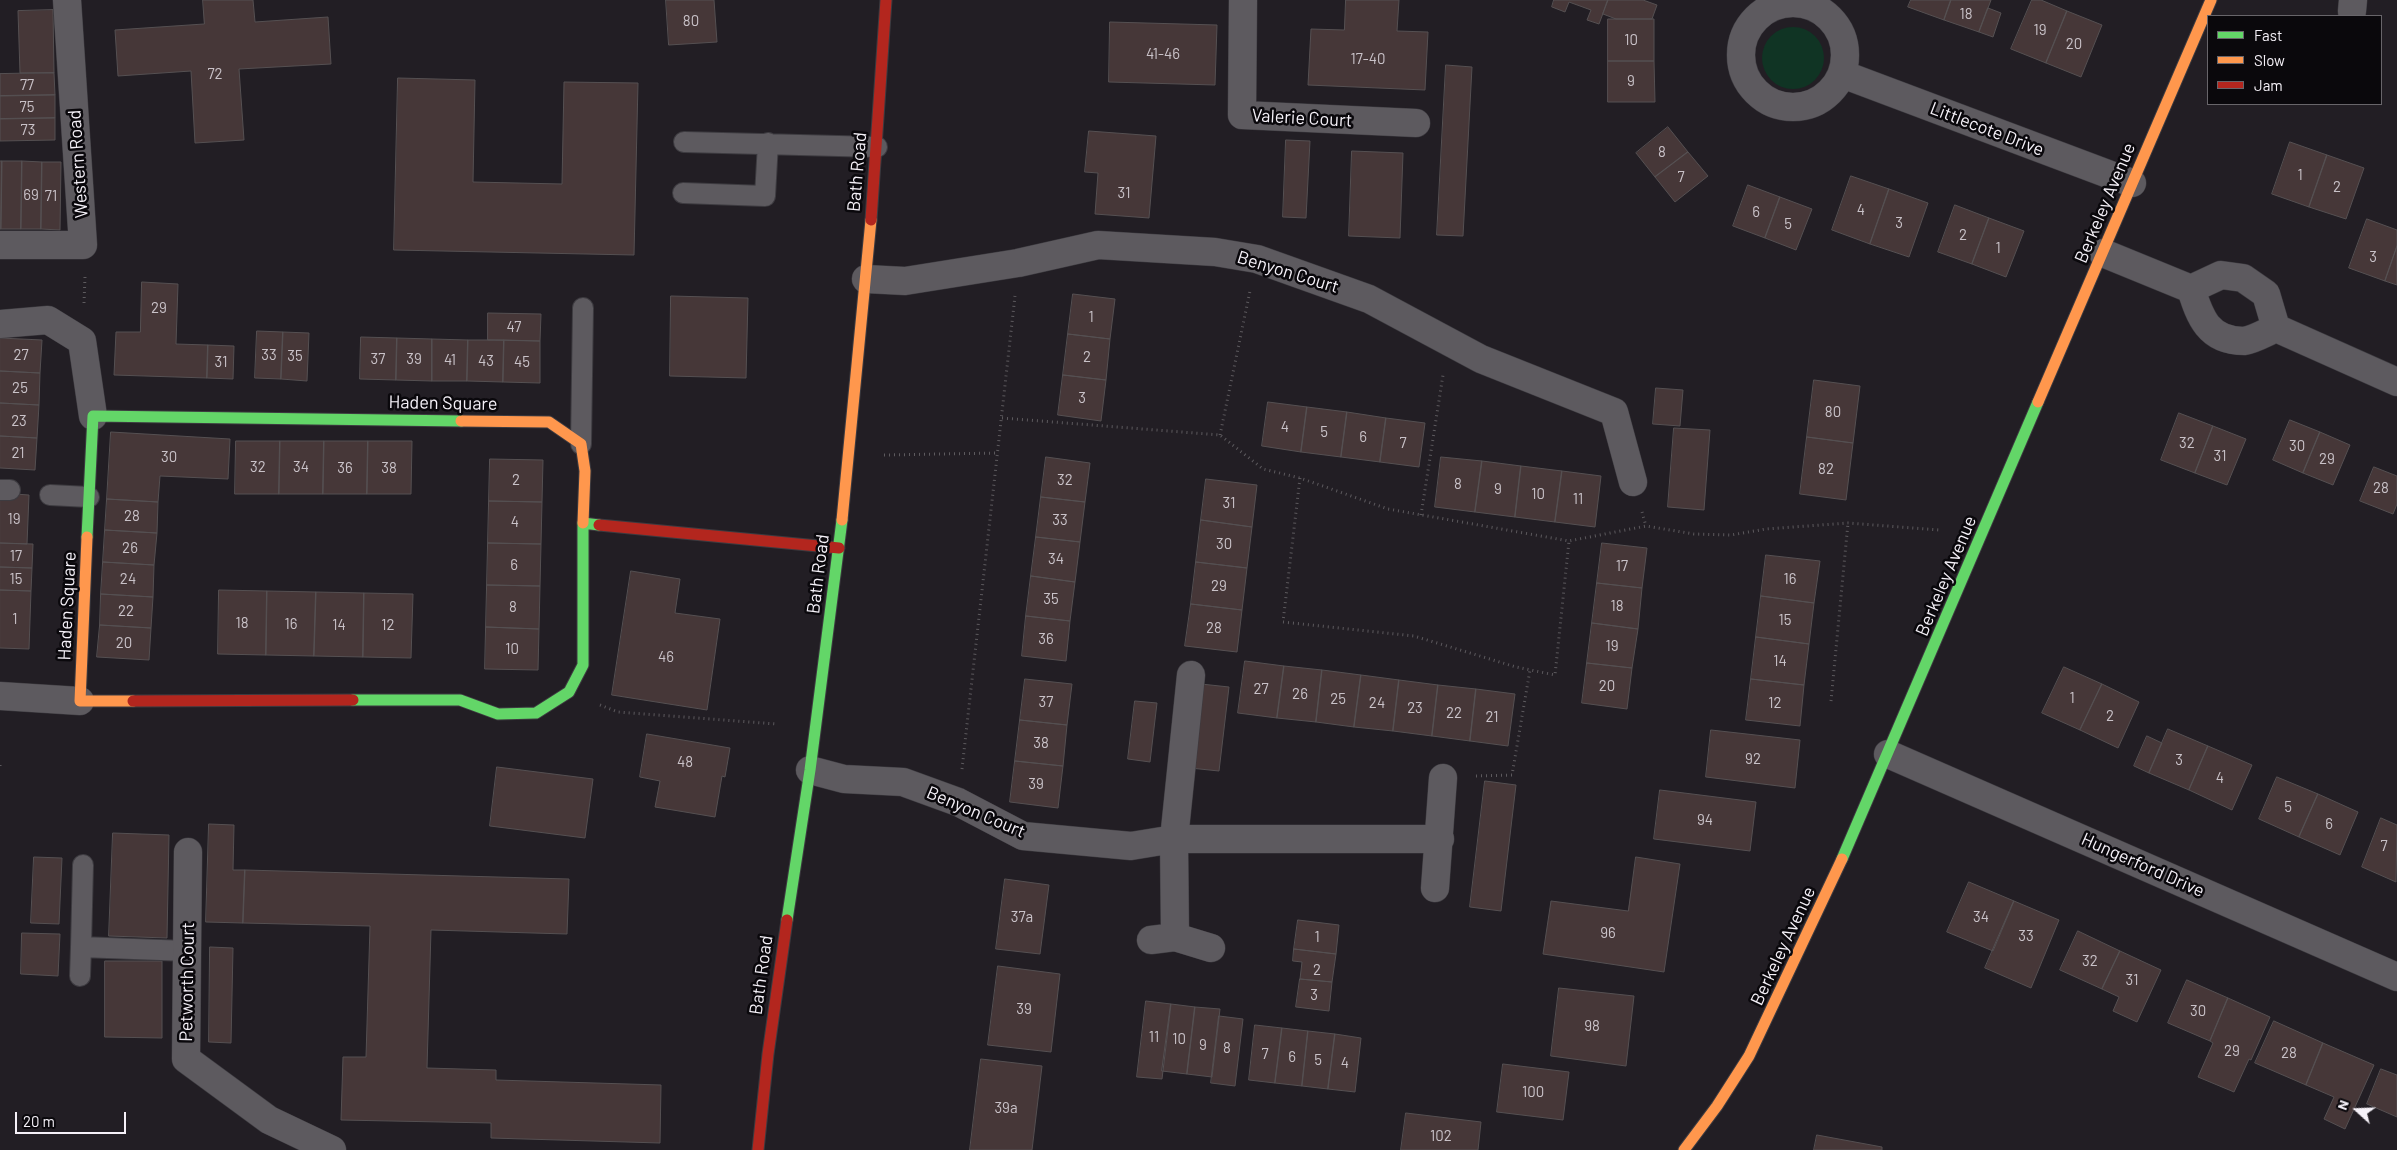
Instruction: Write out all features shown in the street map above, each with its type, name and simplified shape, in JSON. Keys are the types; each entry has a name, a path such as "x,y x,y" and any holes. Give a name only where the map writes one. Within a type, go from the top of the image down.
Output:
{"main road":[{"name":"Bath Road","path":"758,1150 766,1058 810,770 839,548 866,279 886,0"},
{"name":"Berkeley Avenue","path":"1684,1150 1717,1106 1748,1056 1829,889 2211,0"},
{"name":"Haden Square","path":"80,701 93,416 549,422 581,444"},
{"path":"80,701 460,700 498,714 536,713 569,692 583,665 584,471 581,444"},
{"path":"583,523 839,548"}],"street":[{"name":"Western Road","path":"67,0 83,245"},
{"name":"Valerie Court","path":"1243,0 1242,115 1416,123"},
{"name":"Littlecote Drive","path":"1842,74 2132,183"},
{"name":"Benyon Court","path":"866,279 905,281 1018,263 1098,244 1215,252 1257,258 1369,298 1481,359 1614,412 1633,482"},
{"path":"0,245 83,245"},
{"path":"2103,253 2191,289 2221,275 2243,278 2266,294 2276,328"},
{"path":"2191,289 2200,318 2218,336 2245,341 2276,328 2397,382"},
{"path":"0,324 48,320 82,341 93,416"},
{"path":"1191,675 1163,938 1211,948"},
{"path":"0,696 80,701"},
{"name":"Hungerford Drive","path":"1888,754 2397,977"},
{"name":"Benyon Court","path":"810,770 844,779 903,782 958,802 1023,836 1131,846 1174,839 1440,839"},
{"path":"1435,888 1443,778"},
{"name":"Petworth Court","path":"188,852 186,1059 269,1120 332,1150"}],"lane":[{"path":"684,142 876,147"},
{"path":"683,193 765,196 768,143"},
{"path":"581,444 583,308"},
{"path":"50,495 89,497"},
{"path":"80,976 83,865"},
{"path":"81,947 187,951"}],"path":[{"path":"82,341 86,283 83,245"},
{"path":"1220,435 1257,258"},
{"path":"958,802 1018,263"},
{"path":"1421,515 1448,341"},
{"path":"1002,418 1220,435 1264,469 1300,478 1388,509 1570,541 1646,526 1694,534 1731,535 1766,529 1848,523 1939,530"},
{"path":"884,455 998,453"},
{"path":"1300,478 1283,622 1414,636 1530,670 1555,675 1570,541"},
{"path":"1831,701 1848,523"},
{"path":"1443,778 1512,775 1530,670"},
{"path":"569,692 618,712 776,724"}],"green space":[{"path":"1787,27 1799,27 1815,36 1822,46 1824,58 1822,70 1815,80 1799,89 1787,89 1776,84 1767,75 1762,64 1762,52 1767,41 1776,32"}],"building":[{"path":"203,0 253,0 255,22 328,17 331,64 239,69 244,140 195,143 191,71 118,76 115,30 204,24"},
{"path":"666,0 714,0 717,42 669,45"},
{"path":"1346,0 1399,0 1397,31 1428,32 1425,90 1308,85 1311,29 1344,30"},
{"path":"1554,0 1608,0 1599,24 1587,20 1591,10 1569,2 1565,12 1552,7"},
{"path":"1608,0 1643,0 1657,5 1652,19 1616,19 1603,14"},
{"path":"1911,0 1951,0 1944,20 1908,7"},
{"path":"1951,0 1991,0 1979,32 1944,20"},
{"path":"2032,0 2041,0 2067,11 2046,63 2011,49"},
{"path":"1988,8 2001,13 1993,37 1979,32"},
{"path":"53,10 54,73 20,73 18,11"},
{"path":"2067,11 2102,25 2081,77 2046,63"},
{"path":"1608,19 1654,19 1654,61 1608,61"},
{"path":"1110,22 1217,25 1215,85 1109,82"},
{"path":"1608,61 1654,61 1655,102 1608,102"},
{"path":"1446,65 1472,67 1463,236 1437,235"},
{"path":"54,73 55,95 0,96 0,74"},
{"path":"398,78 475,80 473,182 562,184 564,82 638,83 634,255 394,250"},
{"path":"55,95 55,118 0,119 0,96"},
{"path":"55,118 55,140 0,141 0,119"},
{"path":"1668,127 1688,152 1655,177 1636,153"},
{"path":"1089,131 1156,136 1149,218 1095,214 1098,173 1085,172"},
{"path":"1286,140 1310,141 1306,218 1283,217"},
{"path":"2290,142 2327,155 2309,207 2272,194"},
{"path":"1352,151 1403,153 1400,238 1349,236"},
{"path":"1688,152 1708,176 1675,202 1655,177"},
{"path":"2327,155 2364,168 2346,219 2309,207"},
{"path":"0,161 2,161 1,229 0,229"},
{"path":"2,161 22,161 21,229 1,229"},
{"path":"22,161 42,162 41,229 21,229"},
{"path":"42,162 61,162 60,230 41,229"},
{"path":"1851,176 1889,189 1870,244 1832,230"},
{"path":"1748,185 1780,197 1765,238 1733,226"},
{"path":"1889,189 1928,203 1909,257 1870,244"},
{"path":"1780,197 1812,209 1796,250 1765,238"},
{"path":"1955,205 1989,218 1972,264 1938,252"},
{"path":"1989,218 2024,231 2006,277 1972,264"},
{"path":"2367,219 2397,230 2397,246 2385,281 2349,268"},
{"path":"2397,246 2397,285 2385,281"},
{"path":"142,282 178,284 176,344 208,345 207,378 114,375 116,332 140,332"},
{"path":"1073,294 1115,299 1110,339 1068,334"},
{"path":"671,296 748,298 746,378 670,376"},
{"path":"488,313 541,314 540,341 488,340"},
{"path":"257,331 283,332 281,379 255,378"},
{"path":"283,332 309,333 307,381 281,379"},
{"path":"1068,334 1110,339 1106,380 1063,375"},
{"path":"361,337 397,338 396,380 360,379"},
{"path":"0,338 42,340 40,373 0,371"},
{"path":"397,338 432,339 432,381 396,380"},
{"path":"432,339 468,340 467,381 432,381"},
{"path":"468,340 504,340 503,382 467,381"},
{"path":"504,340 540,341 540,383 503,382"},
{"path":"208,345 234,346 233,379 207,378"},
{"path":"0,371 40,373 39,405 0,403"},
{"path":"1063,375 1106,380 1101,421 1058,415"},
{"path":"1814,380 1860,386 1853,443 1807,437"},
{"path":"1656,388 1683,390 1680,426 1653,424"},
{"path":"1268,402 1307,407 1301,452 1262,446"},
{"path":"0,403 39,405 37,438 0,436"},
{"path":"1307,407 1347,412 1341,457 1301,452"},
{"path":"1347,412 1386,418 1380,462 1341,457"},
{"path":"2179,413 2213,426 2195,473 2161,460"},
{"path":"1386,418 1425,423 1419,467 1380,462"},
{"path":"2290,420 2320,432 2303,473 2273,460"},
{"path":"2213,426 2246,439 2227,485 2195,473"},
{"path":"1674,428 1710,430 1704,510 1668,507"},
{"path":"111,432 230,439 228,479 160,476 158,502 107,499"},
{"path":"2320,432 2350,445 2333,485 2303,473"},
{"path":"0,436 37,438 35,470 0,468"},
{"path":"1807,437 1853,443 1846,500 1800,494"},
{"path":"236,441 280,441 279,494 235,494"},
{"path":"280,441 324,441 323,494 279,494"},
{"path":"324,441 368,441 367,494 323,494"},
{"path":"368,441 412,441 411,494 367,494"},
{"path":"1046,457 1090,463 1085,502 1041,497"},
{"path":"1441,457 1482,461 1475,512 1435,507"},
{"path":"490,459 543,460 542,502 489,501"},
{"path":"1482,461 1521,466 1515,517 1475,512"},
{"path":"1521,466 1562,471 1555,522 1515,517"},
{"path":"2374,467 2397,476 2397,504 2393,514 2360,501"},
{"path":"1562,471 1601,476 1595,527 1555,522"},
{"path":"1206,479 1257,485 1252,527 1201,520"},
{"path":"0,493 29,495 27,544 0,543"},
{"path":"1041,497 1085,502 1080,542 1036,537"},
{"path":"107,499 158,502 157,533 105,530"},
{"path":"489,501 542,502 541,544 488,543"},
{"path":"1201,520 1252,527 1247,568 1196,562"},
{"path":"105,530 157,533 154,565 103,562"},
{"path":"1036,537 1080,542 1075,582 1031,576"},
{"path":"0,543 33,544 32,568 0,567"},
{"path":"488,543 541,544 540,586 487,585"},
{"path":"1602,543 1647,548 1642,588 1597,583"},
{"path":"1766,555 1820,561 1814,603 1761,596"},
{"path":"103,562 154,565 153,597 101,594"},
{"path":"1196,562 1247,568 1242,610 1191,604"},
{"path":"0,567 32,568 31,591 0,590"},
{"path":"631,571 680,579 675,613 720,619 707,710 612,695"},
{"path":"1031,576 1075,582 1070,621 1026,616"},
{"path":"1597,583 1642,588 1638,629 1592,623"},
{"path":"487,585 540,586 539,629 486,627"},
{"path":"0,590 31,591 29,649 0,648"},
{"path":"219,590 267,591 266,655 218,654"},
{"path":"267,591 316,592 314,656 266,655"},
{"path":"316,592 364,593 363,657 314,656"},
{"path":"364,593 413,594 411,658 363,657"},
{"path":"101,594 153,597 151,628 100,625"},
{"path":"1761,596 1814,603 1809,644 1756,637"},
{"path":"1191,604 1242,610 1237,652 1185,646"},
{"path":"1026,616 1070,621 1066,661 1022,656"},
{"path":"1592,623 1638,629 1632,668 1587,663"},
{"path":"100,625 151,628 149,660 97,657"},
{"path":"486,627 539,629 538,670 485,669"},
{"path":"1756,637 1809,644 1804,685 1751,679"},
{"path":"1245,661 1284,666 1277,718 1238,713"},
{"path":"1587,663 1632,668 1627,709 1582,703"},
{"path":"1284,666 1322,670 1316,722 1277,718"},
{"path":"2064,667 2102,684 2080,730 2042,713"},
{"path":"1322,670 1361,675 1354,727 1316,722"},
{"path":"1361,675 1399,680 1393,731 1354,727"},
{"path":"1025,679 1072,684 1067,725 1020,720"},
{"path":"1751,679 1804,685 1800,726 1746,720"},
{"path":"1399,680 1438,685 1432,736 1393,731"},
{"path":"1201,684 1229,687 1219,771 1190,768"},
{"path":"2102,684 2139,702 2118,748 2080,730"},
{"path":"1438,685 1476,689 1470,741 1432,736"},
{"path":"1476,689 1515,694 1508,746 1470,741"},
{"path":"1135,701 1157,703 1150,762 1128,759"},
{"path":"1020,720 1067,725 1063,766 1015,761"},
{"path":"2168,729 2208,746 2189,790 2149,773"},
{"path":"1711,730 1800,740 1795,788 1706,777"},
{"path":"647,734 730,748 725,777 722,776 715,817 655,807 660,781 640,777"},
{"path":"2147,736 2162,743 2149,773 2134,766"},
{"path":"2208,746 2252,765 2232,810 2189,790"},
{"path":"1015,761 1063,766 1058,808 1010,802"},
{"path":"497,767 593,779 585,838 490,826"},
{"path":"2277,777 2318,794 2299,837 2259,819"},
{"path":"1485,781 1516,785 1501,911 1470,907"},
{"path":"1660,790 1756,802 1750,851 1654,839"},
{"path":"2318,794 2358,812 2340,855 2299,837"},
{"path":"2381,818 2397,825 2396,882 2362,867"},
{"path":"209,824 234,825 233,870 245,870 243,923 206,922"},
{"path":"113,833 169,835 167,938 109,936"},
{"path":"34,857 62,858 59,924 31,923"},
{"path":"1636,857 1680,864 1664,972 1543,954 1551,901 1628,911"},
{"path":"245,870 569,879 567,934 431,930 427,1068 496,1070 496,1080 661,1085 660,1143 491,1138 491,1123 341,1120 343,1057 366,1057 370,926 243,923"},
{"path":"1005,879 1049,885 1040,954 996,949"},
{"path":"1969,882 2014,901 1993,951 1947,932"},
{"path":"2014,901 2059,920 2031,988 1985,968"},
{"path":"1298,920 1339,925 1336,954 1294,949"},
{"path":"2078,931 2120,951 2102,989 2060,970"},
{"path":"22,933 60,934 58,976 21,974"},
{"path":"210,947 233,948 231,1043 209,1042"},
{"path":"1294,949 1336,954 1332,982 1300,979 1302,962 1293,961"},
{"path":"2120,951 2161,970 2137,1022 2113,1011 2119,997 2102,989"},
{"path":"105,961 162,961 162,1038 105,1037"},
{"path":"998,966 1060,974 1051,1052 988,1045"},
{"path":"1300,979 1332,982 1329,1011 1296,1007"},
{"path":"2187,980 2228,998 2210,1041 2168,1023"},
{"path":"1559,988 1634,996 1626,1066 1551,1056"},
{"path":"2228,998 2270,1017 2234,1092 2198,1077 2213,1043 2210,1041"},
{"path":"1146,1001 1171,1004 1162,1079 1137,1077"},
{"path":"1171,1004 1195,1007 1187,1074 1162,1071"},
{"path":"1195,1007 1220,1009 1212,1077 1187,1074"},
{"path":"1219,1016 1243,1019 1235,1086 1211,1083"},
{"path":"2274,1021 2323,1043 2306,1085 2255,1063"},
{"path":"1255,1025 1282,1028 1275,1083 1249,1080"},
{"path":"1282,1028 1308,1031 1302,1086 1275,1083"},
{"path":"1308,1031 1335,1034 1328,1089 1302,1086"},
{"path":"1335,1034 1361,1038 1355,1092 1328,1089"},
{"path":"2323,1043 2374,1065 2345,1129 2324,1119 2334,1097 2306,1085"},
{"path":"981,1059 1042,1066 1032,1150 970,1150"},
{"path":"1503,1064 1569,1072 1563,1120 1497,1112"},
{"path":"2381,1069 2397,1075 2397,1117 2367,1104"},
{"path":"1406,1113 1481,1122 1478,1150 1401,1150"},
{"path":"1817,1135 1882,1147 1882,1150 1814,1150"}],"traffic: fast":[{"path":"1842,859 2038,402"},
{"path":"87,537 93,416 461,421"},
{"path":"787,920 810,770 842,520"},
{"path":"353,700 460,700 498,714 536,713 569,692 583,665 583,523 599,525"}],"traffic: slow":[{"path":"2038,402 2211,0"},
{"path":"842,520 871,220"},
{"path":"461,421 549,422 581,444 585,471 583,523"},
{"path":"87,537 80,701 133,701"},
{"path":"1684,1150 1717,1106 1749,1056 1842,859"}],"traffic: jam":[{"path":"871,220 886,0"},
{"path":"599,525 839,548"},
{"path":"133,701 353,700"},
{"path":"758,1150 768,1054 787,920"}]}
